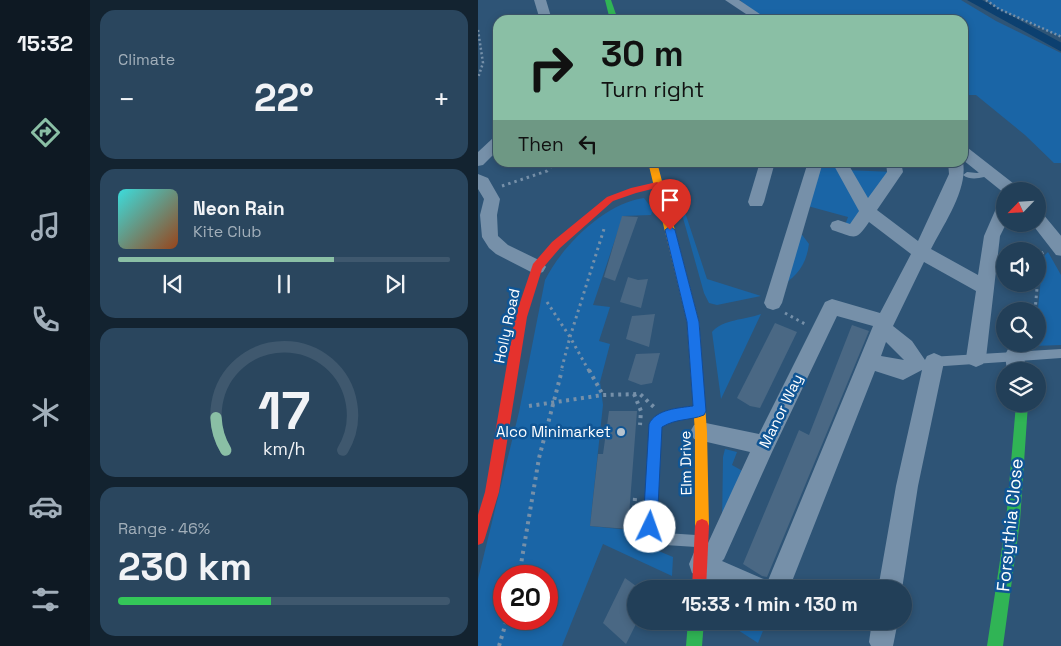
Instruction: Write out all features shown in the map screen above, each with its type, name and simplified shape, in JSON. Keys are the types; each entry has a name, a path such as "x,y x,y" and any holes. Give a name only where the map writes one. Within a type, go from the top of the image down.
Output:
{"street":[{"path":"540,0 544,15"},
{"path":"608,0 612,15"},
{"path":"731,0 755,15"},
{"path":"478,161 493,146"},
{"path":"968,156 1002,182"},
{"name":"Elm Drive","path":"653,167 693,322 701,432 700,580"},
{"path":"756,202 766,167"},
{"path":"773,303 814,167"},
{"path":"842,167 868,212 921,252 984,287"},
{"path":"838,226 854,231 895,172 894,167"},
{"path":"781,580 870,361 887,329 957,174 961,169"},
{"path":"483,185 492,199 483,239 535,273"},
{"name":"Holly Road","path":"478,538 492,492 521,317 535,273 563,239 610,199 634,190 657,185"},
{"path":"976,358 984,287 992,236 996,227"},
{"path":"1046,231 1060,247"},
{"name":"Manor Way","path":"701,554 716,551 764,444 832,307 887,329"},
{"path":"887,329 905,347 926,362"},
{"path":"887,329 895,369"},
{"path":"870,361 903,371 926,362"},
{"path":"891,580 926,362"},
{"name":"Forsythia Close","path":"995,646 1013,522 1021,412"},
{"path":"701,432 764,444"},
{"path":"701,554 743,580"},
{"path":"694,646 695,630"}],"lane":[{"path":"961,169 977,176 991,172"},
{"path":"1020,362 1062,352"},
{"path":"926,362 976,358 1008,362"},
{"path":"700,411 664,418 656,424 650,527 654,535 701,554"}],"path":[{"path":"986,0 1000,9 1062,37"},
{"path":"478,30 482,63 478,78"},
{"path":"483,185 547,171 551,167"},
{"path":"521,565 539,458 570,337 609,214 610,199"},
{"path":"1036,302 1040,254 1060,247"},
{"path":"535,273 603,394"},
{"path":"773,303 792,319 821,330"},
{"path":"553,403 603,394 640,394 664,418"},
{"path":"634,394 641,411 640,430"},
{"path":"632,534 635,496"},
{"path":"499,646 504,630"}],"shaded area":[{"path":"740,0 961,0 996,21 1061,53 1061,163 1054,163 1025,135 976,95 968,95 968,15 759,15 751,11"},
{"path":"986,0 1061,0 1061,37 999,9"},
{"path":"815,167 842,167 844,170 895,172 868,212 844,228 848,217 804,205"},
{"path":"644,198 653,210 651,215 623,216 593,305 610,307 599,341 610,344 600,382 603,405 590,526 629,530 630,539 673,557 672,576 603,544 562,646 478,646 478,579 519,412 545,280 574,240 586,228 614,208"},
{"path":"678,200 681,200 707,279 761,296 717,305 709,303 704,293"},
{"path":"800,232 809,244 803,265 790,280 777,288"},
{"path":"1048,252 1061,275 1061,345 1046,346 1046,302 1039,302 1040,292 1046,292 1046,254"},
{"path":"761,314 721,399 712,332 728,322"},
{"path":"725,449 737,452 732,465 746,473 722,527 723,457"},
{"path":"738,630 763,630 758,643"}],"building":[{"path":"622,216 638,217 615,281 604,277"},
{"path":"628,277 638,280 648,279 641,308 620,302"},
{"path":"655,314 649,347 626,339 632,316"},
{"path":"775,323 797,332 760,408 750,406 737,398"},
{"path":"852,325 869,331 767,577 762,576 743,564 799,430 809,435"},
{"path":"660,353 652,383 641,385 628,380 636,354"},
{"path":"609,411 637,411 628,529 590,526 598,454 603,454"},
{"path":"625,578 628,580 627,630 633,630 626,644 603,623"}],"waterway":[{"path":"973,0 1062,48"}],"traffic: fast":[{"path":"608,0 612,15"},
{"path":"995,646 1013,521 1021,412"},
{"path":"694,646 695,630"}],"traffic: slow":[{"path":"653,167 693,322 701,432 702,526"}],"traffic: jam":[{"path":"478,538 492,492 521,317 537,267 556,245 610,199 634,190 657,185"},
{"path":"699,580 702,526"}],"place":[{"name":"Alco Minimarket","path":"621,432"}],"route":[{"path":"650,527 656,424 671,415 700,411 693,322 670,230"}]}
